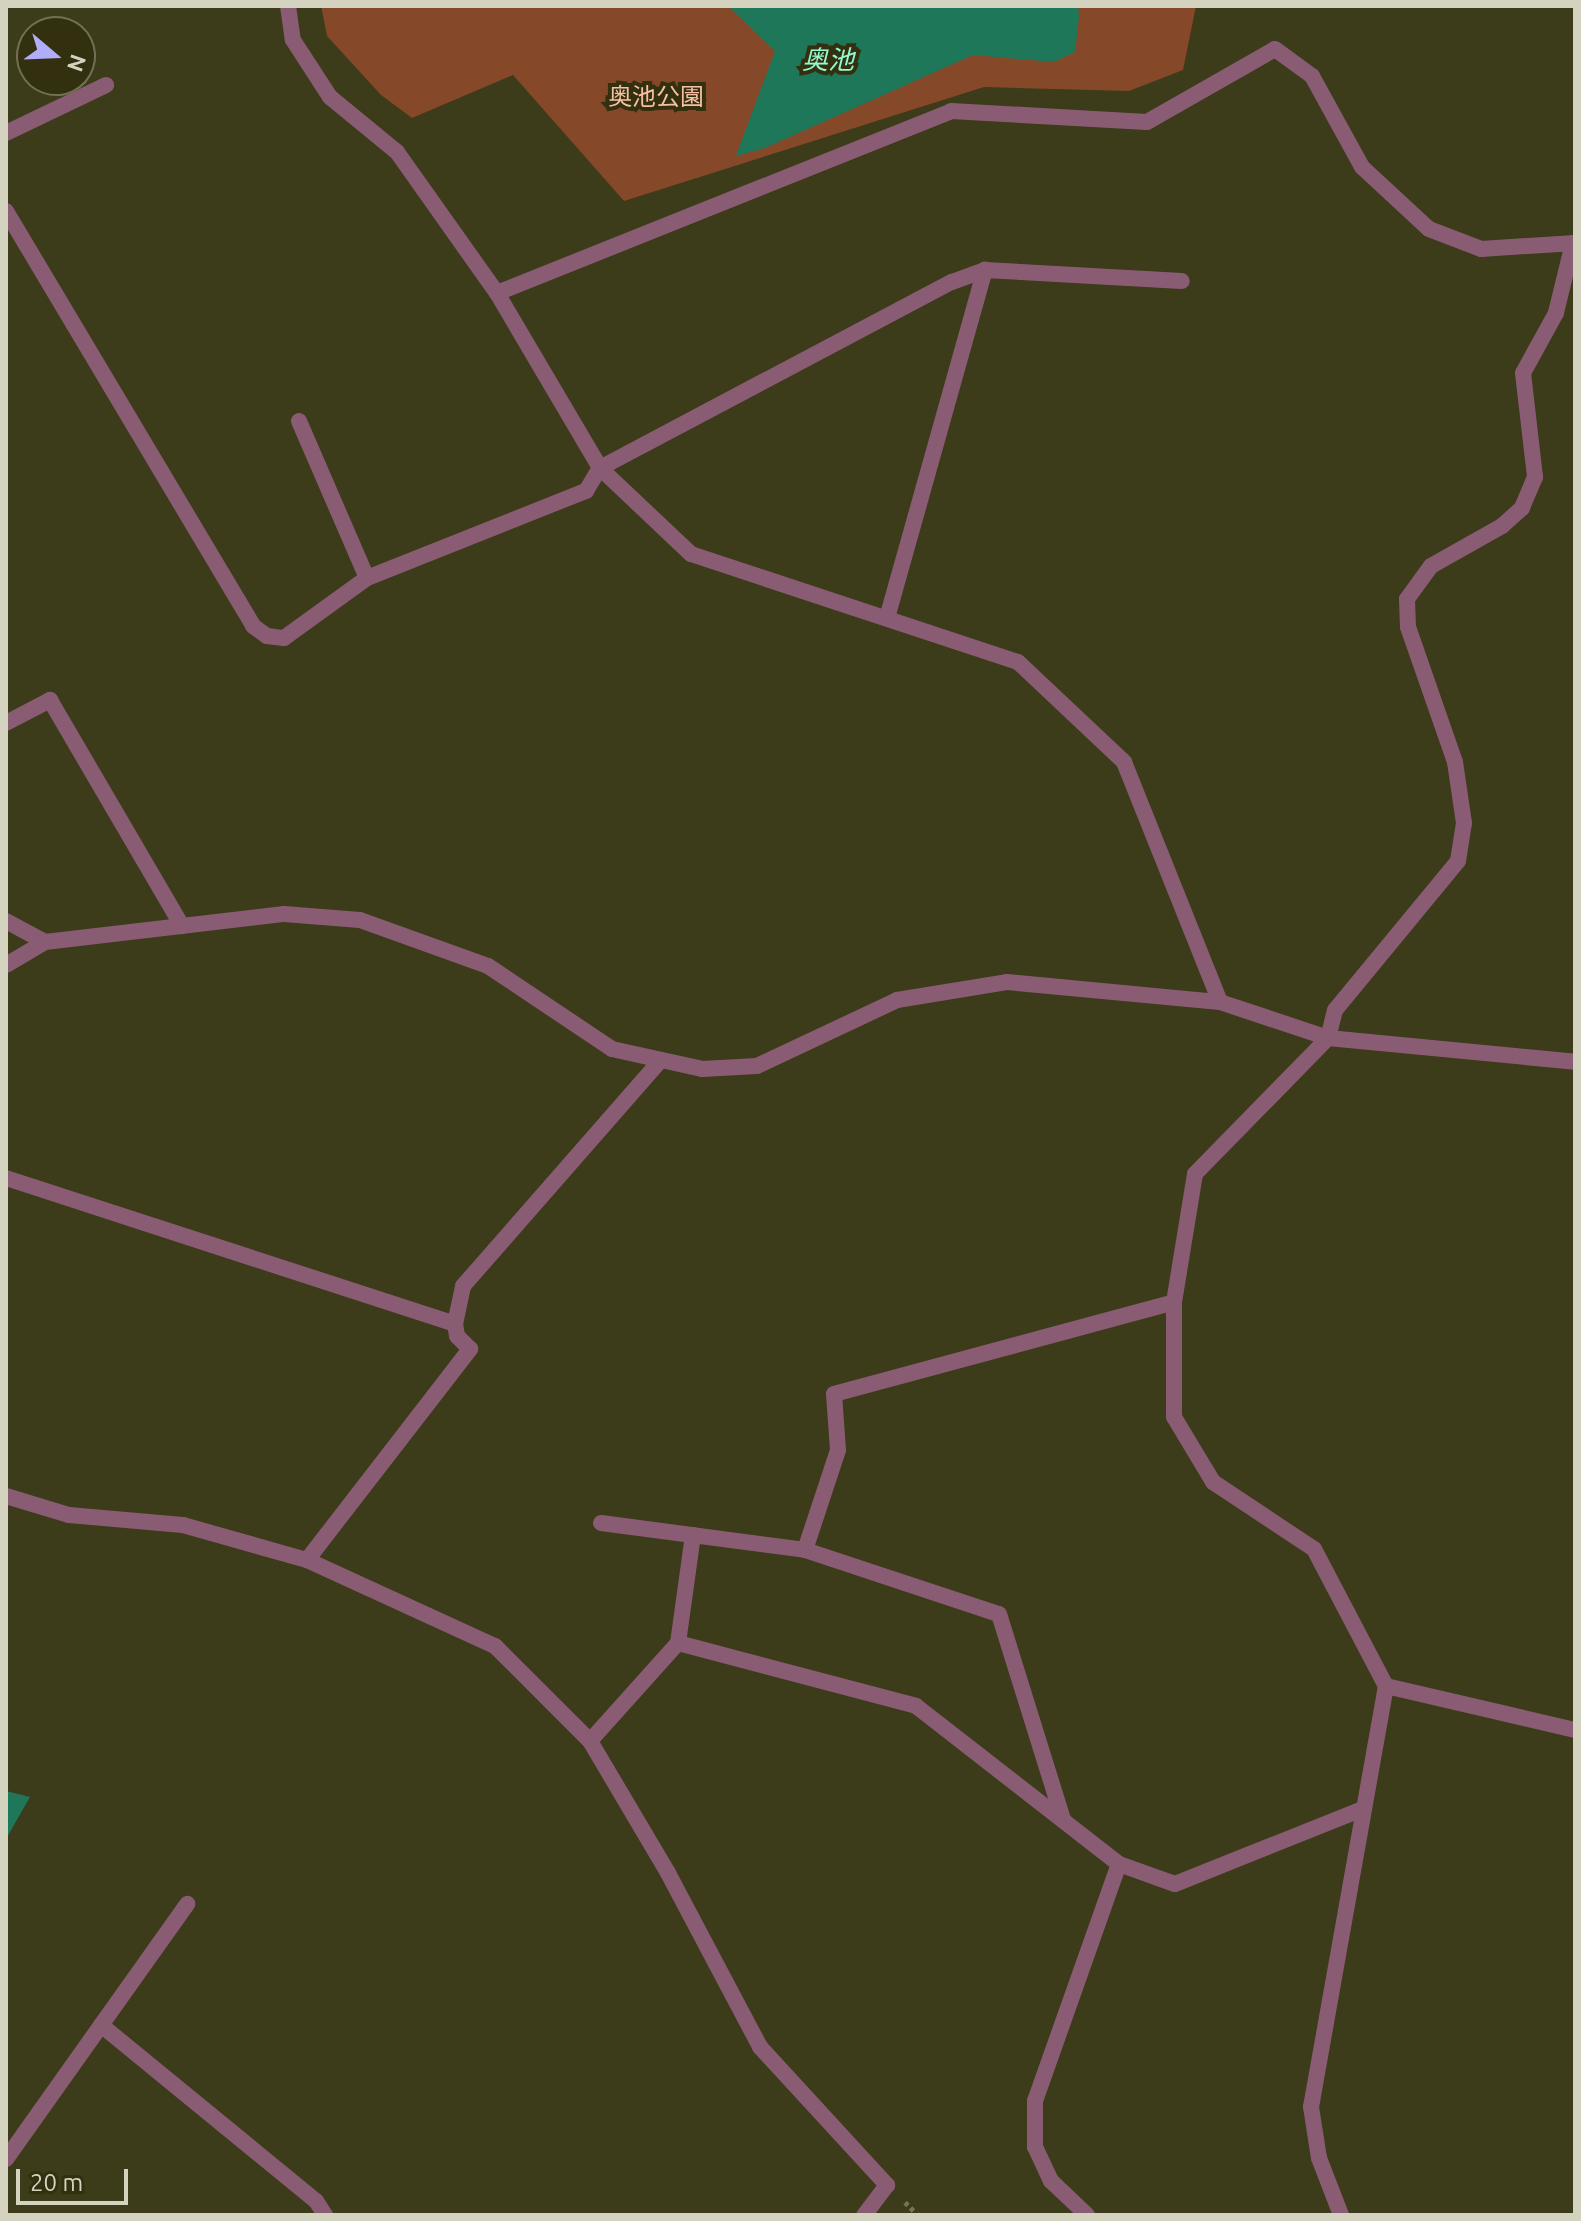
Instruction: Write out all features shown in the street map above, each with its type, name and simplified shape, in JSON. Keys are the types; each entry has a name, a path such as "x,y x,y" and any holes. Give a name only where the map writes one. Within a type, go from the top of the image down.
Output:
{"street":[{"path":"288,6 293,40 330,97 397,152 497,293 600,468 691,554 1018,662 1124,762 1220,1002"},
{"path":"497,293 951,111 1147,122 1275,49 1312,76 1362,167 1429,229 1481,249 1574,243 1556,313 1523,373 1535,477 1522,508 1502,526 1431,566 1407,599 1408,627 1455,762 1464,823 1458,861 1335,1010 1328,1038 1195,1174 1174,1302 1174,1417 1213,1482 1314,1549 1386,1686 1360,1810 1311,2107 1319,2158 1341,2215"},
{"path":"6,133 106,85"},
{"path":"6,211 253,626 267,636 284,638 367,578 586,491 600,468 952,282 985,270 1182,281"},
{"path":"887,618 985,270"},
{"path":"299,421 367,578"},
{"path":"6,723 50,700 182,926"},
{"path":"6,965 45,942 284,914 360,920 488,966 612,1049 658,1063 702,1069 757,1066 897,1000 1007,982 1220,1002 1328,1038 1575,1062"},
{"path":"6,921 45,942"},
{"path":"307,1560 470,1349 457,1336 455,1324 463,1286 658,1063"},
{"path":"6,1178 455,1324"},
{"path":"805,1550 838,1450 834,1394 1174,1302"},
{"path":"6,1496 69,1515 183,1525 307,1560 495,1646 590,1741 668,1873 760,2047 887,2185 864,2215"},
{"path":"601,1523 805,1550 999,1614 1063,1820"},
{"path":"590,1741 678,1643 693,1535"},
{"path":"678,1643 916,1706 1119,1864 1175,1884 1360,1810"},
{"path":"1386,1686 1575,1730"},
{"path":"1087,2215 1051,2181 1035,2147 1035,2101 1119,1864"},
{"path":"6,2159 187,1904"},
{"path":"101,2025 316,2201 325,2215"}],"green space":[{"name":"奥池公園","path":"321,6 1196,6 1183,70 1129,91 984,87 624,201 513,75 412,118 381,95 327,36"}],"water":[{"name":"奥池","path":"728,6 1078,6 1079,16 1075,52 1054,62 973,55 765,148 736,156 775,51"},
{"path":"6,1791 30,1797 6,1839"}]}
